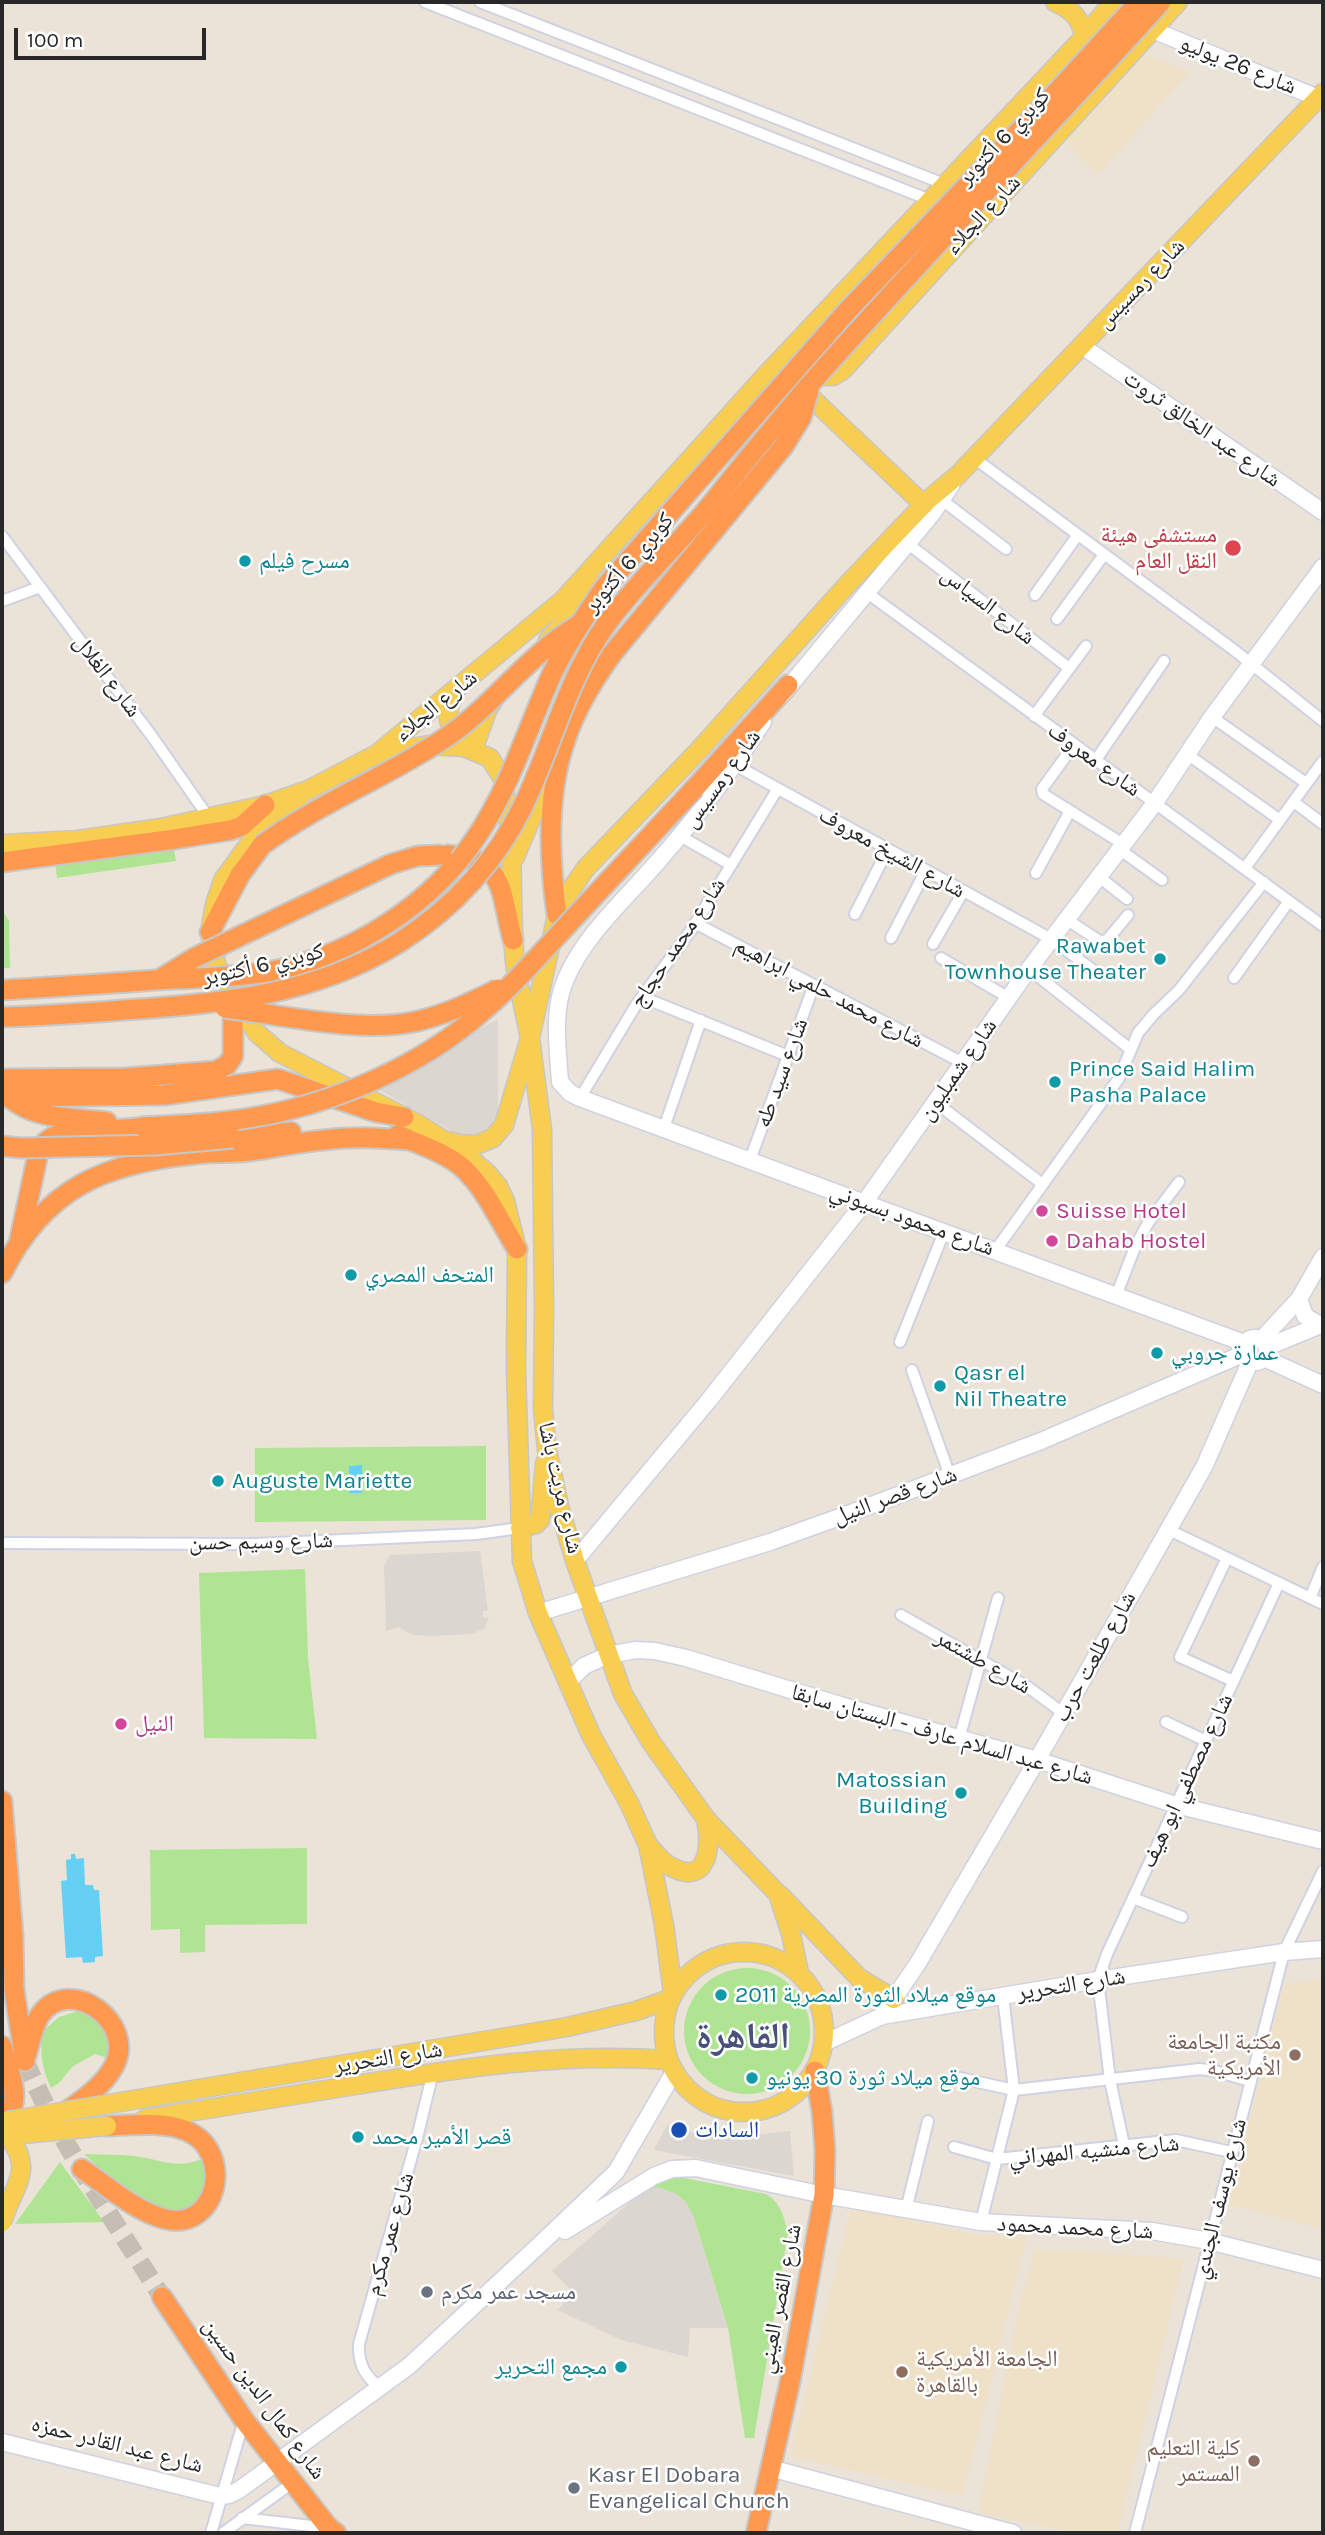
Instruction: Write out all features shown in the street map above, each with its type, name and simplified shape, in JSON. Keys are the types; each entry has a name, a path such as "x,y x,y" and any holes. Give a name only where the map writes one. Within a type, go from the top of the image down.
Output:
{"highway":[{"name":"كوبري 6 أكتوبر","path":"2,990 227,977 268,971 310,961 359,940 387,924 421,898 455,865 479,833 504,789 553,673 578,626 604,588 796,368 1139,2"},
{"name":"كوبري 6 أكتوبر","path":"2,1017 203,1005 264,995 317,982 397,944 427,924 457,898 486,867 506,838 525,802 565,701 604,627 686,535 810,385 1161,2"},
{"path":"557,915 552,879 552,833 555,786 565,739 589,689 612,654 783,447 802,418 810,385"},
{"path":"210,932 240,875 262,845 312,811 444,739 478,712 545,647 578,626"},
{"path":"19,1243 38,1154 44,1143 54,1136 249,1118 312,1103 377,1078 453,1035 516,980 788,685"},
{"path":"2,862 175,839 242,826 265,805"},
{"path":"158,980 194,958 391,864 418,856 442,855 474,859 488,866 496,876 513,940"},
{"path":"203,1005 331,1022 379,1025 415,1022 451,1012 516,980"},
{"path":"4,1091 216,1071 227,1065 233,1056 233,997"},
{"path":"4,1091 165,1095 278,1079 376,1112 404,1117"},
{"path":"4,1091 20,1107 33,1112 143,1127"},
{"path":"2,1146 22,1148 155,1145 348,1128 396,1134 461,1167 484,1195 517,1249"},
{"path":"2,1273 19,1243 43,1213 68,1191 116,1170 177,1156 252,1151 323,1140 368,1137 410,1140"},
{"path":"2,1801 13,1935 14,1989 25,2060 39,2017 57,2001 72,1999 88,2002 101,2010 111,2021 117,2035 115,2065 93,2091 67,2111"},
{"path":"2,2046 15,2095 15,2104 4,2128"},
{"name":"شارع القصر العيني","path":"756,2533 790,2382 824,2195 825,2151 815,2071"},
{"path":"82,2169 130,2201 167,2220 184,2219 198,2213 207,2203 216,2186 216,2169 211,2153 201,2139 188,2131 173,2127 107,2126"},
{"name":"شارع كمال الدين حسين","path":"162,2297 244,2420 332,2531"}],"main road":[{"path":"1055,2 1077,16 1084,37"},
{"name":"شارع الجلاء","path":"2,844 78,840 162,828 265,805 308,790 377,754 564,600 765,376 1084,37 1113,2"},
{"name":"شارع الجلاء","path":"765,376 839,374 1178,2"},
{"name":"شارع رمسيس","path":"442,1139 459,1144 477,1144 493,1138 504,1125 530,1038 557,915 586,868 700,749 846,586 924,505 958,475 1322,97"},
{"name":"شارع الجلاء","path":"473,750 487,711 504,685 639,541 769,392 787,385 802,389 924,505"},
{"path":"455,690 448,713 451,728 455,733 465,733 481,725"},
{"path":"512,863 565,739"},
{"path":"377,754 449,745 473,750"},
{"name":"شارع مريت باشا","path":"473,750 490,758 503,779 512,863 516,971 530,1038 542,1129 543,1410 547,1450 559,1506 575,1561 590,1596 623,1694 645,1732 706,1819 778,1894 791,1934 799,1973"},
{"path":"210,932 223,880 250,843 308,790"},
{"name":"شارع مريت باشا","path":"210,932 216,963 233,997 257,1033 280,1053 442,1139 478,1163 498,1186 510,1217 517,1249 516,1369 522,1561 538,1613 591,1735 629,1803 648,1845 664,1925 672,1996"},
{"path":"520,1528 536,1524 540,1520 547,1450"},
{"path":"648,1845 667,1864 682,1871 696,1869 704,1863 709,1853 706,1819"},
{"path":"778,1894 859,1978 894,1999"},
{"path":"742,1952 763,1954 782,1961 799,1973 820,2005 824,2024 824,2043 815,2071 800,2090 780,2104 757,2112 733,2112 709,2105 689,2091 671,2066 664,2029 672,1996 686,1976 702,1963 722,1955 742,1952"},
{"name":"شارع التحرير","path":"4,2128 67,2111 567,2027 636,2011 672,1996"},
{"name":"شارع التحرير","path":"4,2128 107,2126 433,2072 553,2058 630,2057 671,2066"},
{"path":"2,2222 21,2174 22,2160 18,2148 4,2128"}],"street":[{"path":"425,2 929,200"},
{"path":"480,2 944,184"},
{"name":"شارع 26 يوليو","path":"1153,30 1322,97"},
{"path":"592,66 599,48"},
{"name":"شارع عبد الخالق ثروت","path":"1082,346 1323,512"},
{"path":"974,458 1252,664 1323,722"},
{"name":"شارع رمسيس","path":"580,1097 570,1093 560,1082 558,1005 565,981 580,954 600,927 680,836 735,765 788,685 907,543 958,475"},
{"path":"942,499 1006,549"},
{"name":"شارع الغلال","path":"2,536 152,736 209,818"},
{"path":"1035,595 1077,536"},
{"name":"شارع السياس","path":"907,543 1069,668"},
{"path":"1057,619 1104,556"},
{"name":"شارع شمبليون","path":"575,1561 709,1400 864,1203 1051,939 1154,804 1212,717 1323,567"},
{"path":"2,601 40,587"},
{"name":"شارع معروف","path":"866,592 1323,926"},
{"path":"1034,716 1086,646"},
{"path":"1095,761 1164,661"},
{"path":"1212,717 1306,783"},
{"path":"1074,745 1041,791 1121,847 1162,880"},
{"path":"1187,754 1280,820"},
{"path":"1245,868 1323,761"},
{"name":"شارع الشيخ معروف","path":"735,765 1051,939 1097,973"},
{"name":"شارع محمد حجاج","path":"580,1097 642,997 695,923 777,790"},
{"path":"1294,802 1323,824"},
{"path":"1036,873 1070,811"},
{"path":"680,836 731,865"},
{"path":"855,914 887,850"},
{"path":"891,938 925,872"},
{"path":"1098,876 1127,899"},
{"path":"995,1251 1041,1183 1119,1078 1138,1033 1179,990 1264,882"},
{"path":"933,944 963,892"},
{"path":"1234,978 1289,901"},
{"path":"1066,919 1101,942 1108,939 1128,915"},
{"name":"شارع محمد حلمي ابراهيم","path":"695,923 963,1063"},
{"path":"941,958 1009,998"},
{"path":"1029,970 1130,1049"},
{"name":"شارع سيد طه","path":"750,1160 814,985"},
{"path":"642,997 788,1056"},
{"path":"664,1128 701,1020"},
{"name":"شارع محمود بسيوني","path":"580,1097 1116,1296 1255,1351 1323,1385"},
{"path":"935,1102 1041,1183"},
{"path":"1116,1296 1135,1247 1148,1223 1179,1182"},
{"path":"900,1342 944,1232"},
{"name":"شارع طلعت حرب","path":"882,2017 918,1963 1037,1760 1204,1467 1255,1351 1299,1299 1323,1257"},
{"path":"1299,1299 1305,1316 1322,1324"},
{"name":"شارع قصر النيل","path":"538,1613 770,1542 950,1476 1322,1324"},
{"path":"912,1370 950,1476"},
{"name":"شارع وسيم حسن","path":"2,1543 255,1544 476,1534 520,1528"},
{"path":"1167,1529 1323,1604"},
{"path":"1227,1558 1180,1657 1233,1681"},
{"path":"1310,1598 1323,1567"},
{"name":"شارع مصطفي ابو هيف","path":"1098,1980 1107,1954 1279,1583"},
{"path":"959,1739 998,1598"},
{"name":"شارع طشتمر","path":"901,1615 1028,1687 1063,1713"},
{"name":"شارع عبد السلام عارف - البستان سابقا","path":"568,1682 584,1666 608,1655 636,1650 686,1658 840,1706 1037,1760 1176,1805 1323,1841"},
{"path":"1166,1722 1206,1741"},
{"name":"شارع يوسف الجندي","path":"1135,2533 1284,1952 1323,1871"},
{"path":"1133,1898 1182,1917"},
{"name":"شارع التحرير","path":"824,2043 882,2017 1098,1980 1284,1952 1323,1949"},
{"path":"1098,1980 1110,2080 1124,2145"},
{"path":"981,2222 1014,2090 1003,1996"},
{"path":"220,2496 239,2490 409,2366 616,2172 671,2066"},
{"path":"960,2078 1014,2090 1200,2070 1215,2071 1250,2081"},
{"name":"شارع عمر مكرم","path":"381,2388 365,2374 359,2360 359,2344 433,2072"},
{"path":"906,2210 928,2121"},
{"name":"شارع منشيه المهراني","path":"997,2159 1176,2140 1231,2152"},
{"path":"954,2147 997,2159"},
{"name":"شارع محمد محمود","path":"535,2249 632,2189 673,2169 696,2168 824,2195 981,2222 1152,2231 1209,2241 1323,2270"},
{"path":"211,2533 244,2420"},
{"name":"شارع عبد القادر حمزه","path":"2,2442 220,2496"},
{"path":"770,2468 1013,2533"},
{"path":"223,2533 292,2483"},
{"path":"242,2518 332,2531"}],"shaded area":[{"path":"1145,55 1190,72 1098,175 1065,142"},
{"path":"498,1019 498,1114 489,1130 474,1136 459,1135 372,1086"},
{"path":"480,1551 488,1611 483,1611 483,1617 489,1618 484,1629 471,1634 431,1636 413,1635 398,1627 386,1631 384,1566 390,1555"},
{"name":"مكتبة الجامعة الأمريكية","path":"1323,1979 1323,2229 1228,2204 1284,1984"},
{"path":"667,2125 699,2135 727,2138 790,2131 794,2176 654,2150"},
{"path":"647,2187 661,2188 677,2194 686,2202 693,2215 728,2328 690,2328 688,2357 621,2340 558,2310 573,2292 552,2271"},
{"name":"الجامعة الأمريكية بالقاهرة","path":"855,2206 974,2235 1027,2236 963,2496 790,2456 850,2213"},
{"path":"1035,2250 1184,2259 1118,2533 1078,2533 978,2513 1020,2301"}],"green space":[{"path":"173,844 176,861 57,878 55,861"},
{"path":"2,909 9,921 10,968 2,968"},
{"path":"486,1446 486,1520 255,1522 255,1448"},
{"path":"305,1569 308,1658 317,1739 204,1738 199,1573"},
{"path":"307,1848 307,1924 205,1925 205,1952 180,1953 180,1929 151,1930 150,1850"},
{"path":"747,1968 771,1972 792,1986 806,2007 810,2031 806,2055 792,2076 771,2090 747,2094 723,2090 702,2076 688,2055 684,2031 688,2007 702,1986 723,1972"},
{"path":"78,2011 93,2018 108,2034 110,2049 107,2058 95,2054 72,2067 60,2082 51,2088 42,2061 42,2032 59,2017"},
{"path":"84,2154 135,2156 176,2164 201,2159 207,2166 204,2188 200,2198 192,2206 179,2211 164,2210 134,2196"},
{"path":"60,2162 104,2222 15,2224"},
{"path":"674,2176 766,2194 778,2206 785,2221 788,2233 754,2438 745,2438 728,2328 693,2215 647,2187"}],"water":[{"path":"362,1465 362,1493 349,1493 349,1466"},
{"path":"71,1854 75,1854 76,1859 84,1858 85,1885 93,1885 94,1890 99,1890 103,1956 95,1957 95,1962 83,1963 82,1957 66,1958 61,1881 67,1880 66,1860 71,1859"}],"tunnel":[{"path":"25,2061 71,2152 162,2297"}],"place":[{"name":"مستشفى هيئة النقل العام","path":"1233,548"},
{"name":"مسرح فيلم","path":"245,561"},
{"name":"Rawabet Townhouse Theater","path":"1160,959"},
{"name":"Prince Said Halim Pasha Palace","path":"1055,1082"},
{"name":"Suisse Hotel","path":"1042,1211"},
{"name":"Dahab Hostel","path":"1052,1241"},
{"name":"المتحف المصري","path":"351,1275"},
{"name":"عمارة جروبي","path":"1157,1353"},
{"name":"Qasr el Nil Theatre","path":"940,1386"},
{"name":"Auguste Mariette","path":"218,1481"},
{"name":"النيل","path":"121,1724"},
{"name":"Matossian Building","path":"961,1793"},
{"name":"موقع ميلاد الثورة المصرية 2011","path":"721,1995"},
{"name":"مكتبة الجامعة الأمريكية","path":"1295,2055"},
{"name":"موقع ميلاد ثورة 30 يونيو","path":"752,2078"},
{"name":"السادات","path":"679,2130"},
{"name":"قصر الأمير محمد","path":"358,2137"},
{"name":"مسجد عمر مكرم","path":"427,2292"},
{"name":"مجمع التحرير","path":"621,2367"},
{"name":"الجامعة الأمريكية بالقاهرة","path":"902,2372"},
{"name":"كلية التعليم المستمر","path":"1254,2461"},
{"name":"Kasr El Dobara Evangelical Church","path":"574,2488"}],"district":[{"name":"القاهرة","path":"743,2037"}]}
